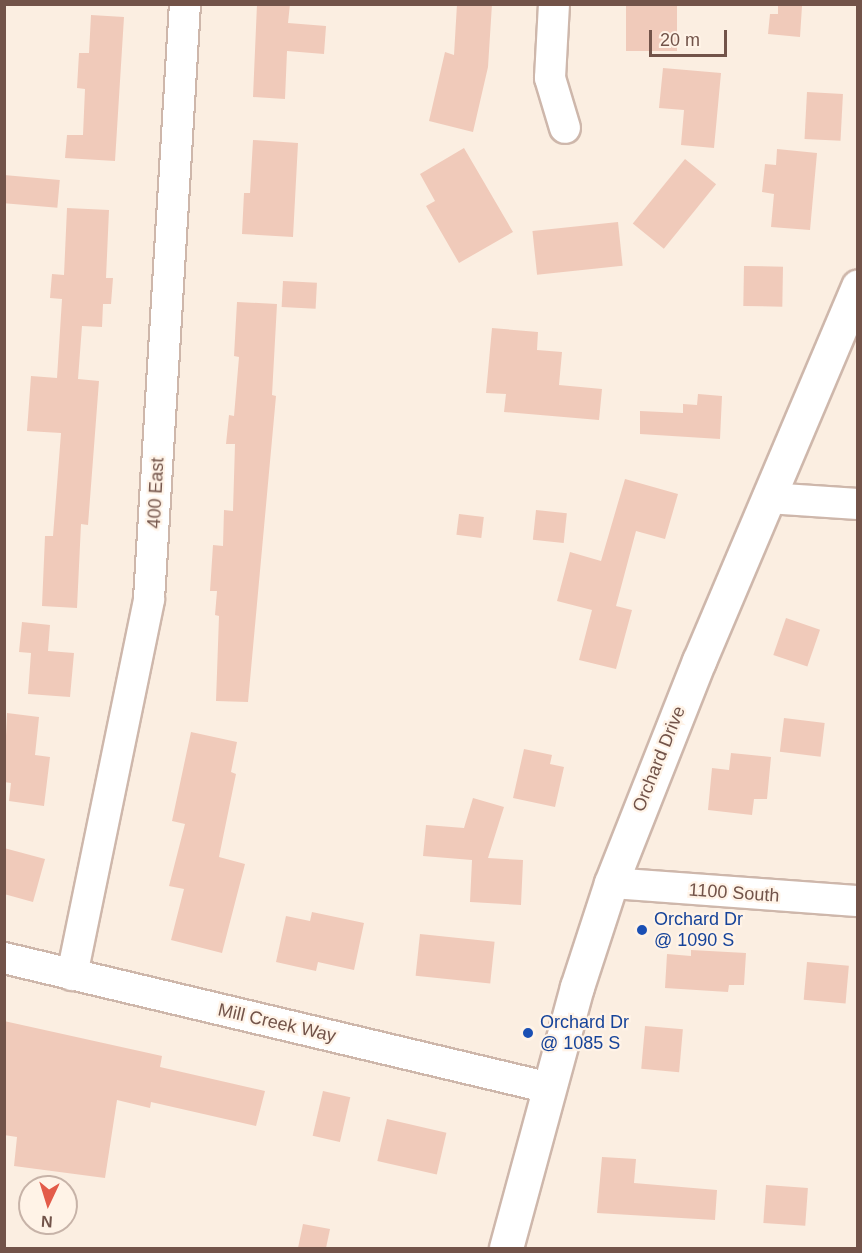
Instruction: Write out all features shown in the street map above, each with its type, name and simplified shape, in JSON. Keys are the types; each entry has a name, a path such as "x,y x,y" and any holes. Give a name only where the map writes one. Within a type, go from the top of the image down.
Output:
{"main road":[{"name":"Orchard Drive","path":"506,1248 550,1088 611,883 768,498 858,286"}],"street":[{"name":"400 East","path":"72,975 149,599 185,4"},
{"path":"554,4 550,78 565,128"},
{"path":"768,498 858,504"},
{"name":"1100 South","path":"611,883 858,901"},
{"name":"Mill Creek Way","path":"4,958 550,1088"}],"building":[{"path":"257,4 290,4 288,23 326,26 324,54 287,51 285,99 253,97"},
{"path":"457,4 492,4 488,67 473,132 429,121 445,52 454,55"},
{"path":"626,4 677,4 677,51 626,51"},
{"path":"778,4 802,6 800,37 768,34 770,14 778,14"},
{"path":"91,15 124,17 115,161 65,158 67,135 83,135 85,89 77,88 79,53 89,53"},
{"path":"663,68 721,73 714,148 681,145 684,110 659,108"},
{"path":"807,92 843,94 840,141 805,139"},
{"path":"253,140 298,143 293,237 242,234 244,193 250,193"},
{"path":"464,148 513,232 459,263 426,206 435,201 420,174"},
{"path":"777,149 817,153 810,230 771,227 774,194 762,192 765,164 776,165"},
{"path":"685,159 716,184 664,249 633,224"},
{"path":"4,175 60,180 57,208 4,203"},
{"path":"67,208 109,210 106,278 113,278 111,304 103,304 102,327 82,326 78,379 99,381 88,525 81,524 77,608 42,606 45,536 53,536 61,433 27,431 31,376 57,378 62,299 50,298 52,274 64,275"},
{"path":"618,222 623,266 537,275 532,231"},
{"path":"744,266 783,267 782,307 743,306"},
{"path":"283,281 317,283 316,309 282,307"},
{"path":"237,302 277,304 272,395 276,396 248,702 216,701 219,616 215,615 217,591 210,591 213,545 223,546 224,510 233,511 235,444 226,444 229,415 234,416 239,357 234,356"},
{"path":"492,328 538,332 537,350 562,352 559,385 602,389 599,420 504,412 506,394 486,393"},
{"path":"698,394 722,396 720,439 640,434 640,411 683,413 683,404 697,405"},
{"path":"625,479 678,494 665,539 636,531 616,606 632,610 616,669 579,660 592,610 557,601 570,552 601,561"},
{"path":"536,510 567,513 564,543 533,540"},
{"path":"459,514 484,517 481,538 456,535"},
{"path":"786,618 820,630 807,667 773,655"},
{"path":"22,622 50,625 48,651 74,653 70,697 28,694 31,653 19,652"},
{"path":"7,713 39,717 35,755 50,757 44,806 9,801 11,783 4,782"},
{"path":"784,718 825,723 821,757 780,752"},
{"path":"191,732 237,742 231,772 236,774 219,857 245,864 222,953 171,940 184,889 169,886 185,824 172,821"},
{"path":"524,749 552,755 550,764 564,767 555,807 513,798"},
{"path":"731,753 771,757 767,799 754,799 752,815 708,810 712,768 729,770"},
{"path":"473,798 504,807 488,858 523,860 521,905 470,902 472,860 423,856 426,825 464,828"},
{"path":"4,848 45,859 33,902 4,894"},
{"path":"312,912 364,923 354,970 318,962 316,971 276,962 286,916 310,921"},
{"path":"420,934 495,942 490,984 416,976"},
{"path":"691,950 746,953 744,985 729,985 728,992 665,988 667,954 691,956"},
{"path":"807,962 849,966 846,1004 804,1000"},
{"path":"4,1021 162,1056 160,1067 265,1091 256,1126 151,1102 150,1108 117,1100 105,1178 14,1166 17,1137 4,1135"},
{"path":"645,1026 683,1029 679,1072 641,1069"},
{"path":"323,1091 350,1097 340,1142 313,1136"},
{"path":"387,1119 446,1133 437,1175 377,1161"},
{"path":"602,1157 636,1159 634,1183 717,1190 715,1220 597,1213"},
{"path":"766,1185 808,1188 805,1226 763,1223"},
{"path":"303,1224 330,1229 326,1248 298,1248"}],"place":[{"name":"Orchard Dr @ 1090 S","path":"642,930"},
{"name":"Orchard Dr @ 1085 S","path":"528,1033"}]}
